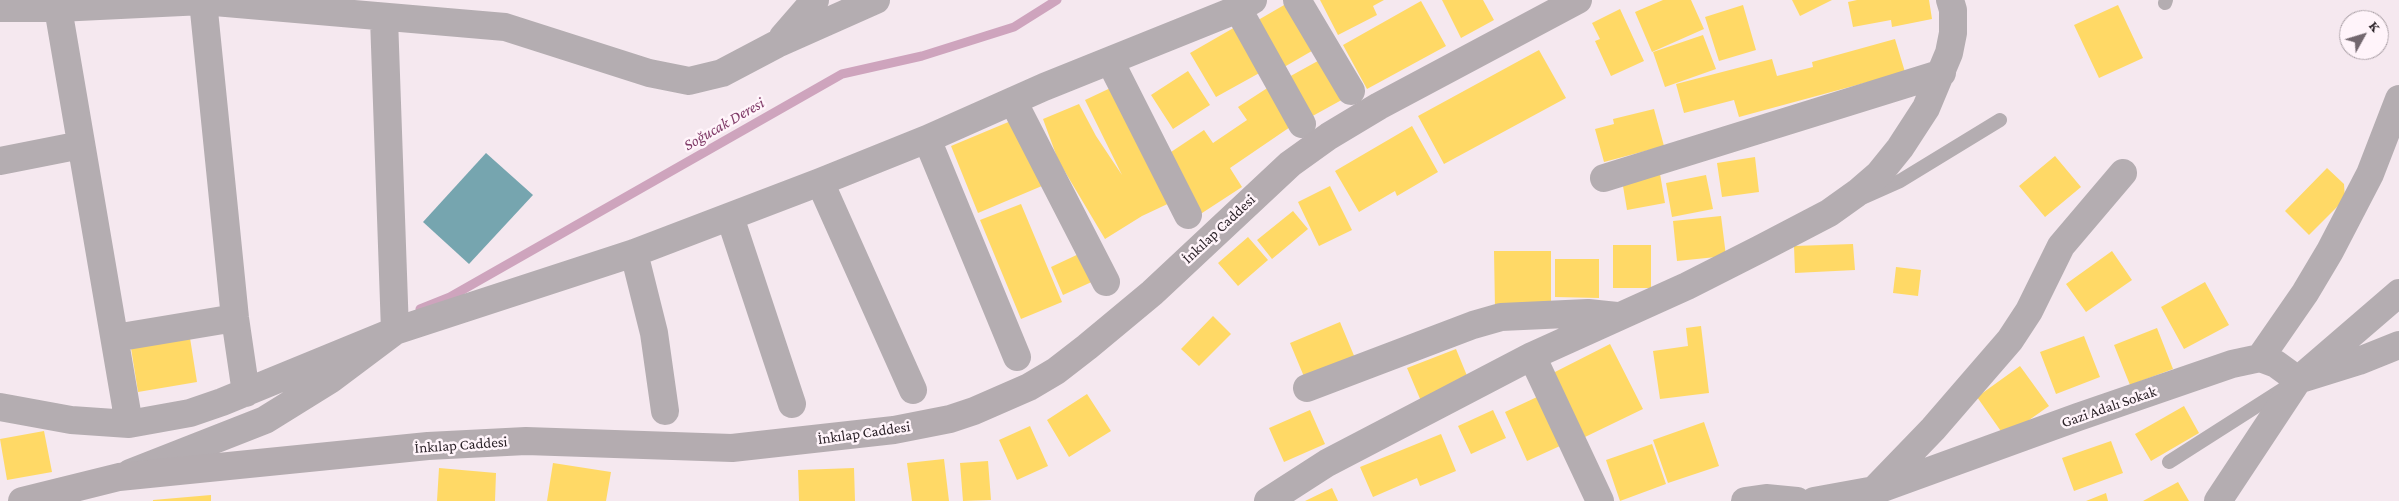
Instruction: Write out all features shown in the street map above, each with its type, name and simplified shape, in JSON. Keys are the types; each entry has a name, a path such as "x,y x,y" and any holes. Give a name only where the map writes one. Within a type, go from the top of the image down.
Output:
{"street":[{"path":"777,44 815,0"},
{"path":"0,8 58,8 203,1 505,27 649,73 689,81 722,72 777,44 876,0"},
{"path":"1297,0 1350,90"},
{"name":"İnkılap Caddesi","path":"22,501 119,477 428,446 526,441 732,448 894,430 966,414 1002,400 1064,365 1152,293 1290,164 1329,136 1387,102 1578,0"},
{"path":"1268,501 1327,463 1532,356 1760,250 1846,201 1879,174 1900,148 1926,108 1942,73 1953,33 1953,10 1950,0"},
{"path":"203,1 235,318 246,393"},
{"path":"0,407 71,420 129,424 190,412 246,393 396,330 634,253 730,217 928,139 1013,101 1246,4 1302,124"},
{"path":"58,8 129,424"},
{"path":"384,18 396,330"},
{"path":"1110,61 1188,216"},
{"path":"1604,178 1942,73"},
{"path":"2298,380 2276,364 2260,358 2305,293 2330,251 2370,174 2399,99"},
{"path":"1013,101 1106,282"},
{"path":"928,139 1018,357"},
{"path":"0,161 81,145"},
{"path":"1874,490 1933,429 2010,340 2029,311 2061,246 2122,173"},
{"path":"820,182 913,390"},
{"path":"730,217 792,404"},
{"path":"634,253 654,333 665,411"},
{"path":"2218,501 2298,380 2399,293"},
{"path":"1307,388 1473,325 1501,317 1588,313 1621,316"},
{"path":"115,338 235,318"},
{"path":"119,477 265,420 331,379 396,330"},
{"path":"2298,380 2399,345"},
{"path":"1532,356 1600,501"},
{"name":"Gazi Adalı Sokak","path":"1814,501 1874,490 2208,372 2260,358"},
{"path":"1745,501 1766,498 1797,501"}],"lane":[{"path":"1846,201 1873,194 1900,181 2000,120"},
{"path":"2170,462 2298,380"}],"building: Konut":[{"path":"1320,0 1384,0 1373,6 1377,15 1338,35"},
{"path":"1442,0 1483,0 1494,20 1461,38"},
{"path":"1663,0 1691,0 1704,29 1652,52 1635,12"},
{"path":"1792,0 1832,0 1800,16"},
{"path":"1857,0 1929,0 1932,19 1892,27 1891,20 1853,27 1848,2"},
{"path":"1291,1 1317,48 1279,70 1253,23"},
{"path":"1421,1 1446,46 1367,89 1343,45"},
{"path":"1743,5 1756,50 1719,61 1705,17"},
{"path":"2118,5 2143,58 2099,78 2074,25"},
{"path":"1620,9 1644,61 1611,76 1595,41 1600,39 1592,23"},
{"path":"1237,26 1263,71 1216,97 1190,53"},
{"path":"1703,35 1716,69 1665,87 1653,52"},
{"path":"1895,39 1905,72 1739,117 1734,100 1684,113 1676,84 1772,59 1777,76 1813,67 1812,62"},
{"path":"1539,50 1566,98 1444,164 1418,116"},
{"path":"1325,57 1347,97 1309,118 1287,78"},
{"path":"1188,71 1210,105 1173,129 1151,95"},
{"path":"1119,84 1176,200 1142,216 1105,239 1058,160 1043,119 1079,104 1096,136 1122,175 1085,100"},
{"path":"1272,85 1296,123 1230,168 1242,187 1199,215 1165,156 1204,130 1213,143 1247,120 1238,107"},
{"path":"1654,109 1664,146 1604,162 1595,129 1614,124 1613,119"},
{"path":"1018,118 1049,183 978,213 951,146"},
{"path":"1412,126 1438,172 1397,196 1395,191 1359,212 1335,171"},
{"path":"2055,156 2081,187 2045,217 2019,186"},
{"path":"1755,157 1759,192 1722,197 1717,163"},
{"path":"2327,168 2344,184 2345,199 2309,235 2285,211"},
{"path":"1660,174 1665,203 1627,210 1622,180"},
{"path":"1706,175 1713,209 1672,217 1666,183"},
{"path":"1330,186 1352,230 1319,246 1298,202"},
{"path":"1021,204 1062,302 1021,319 980,220"},
{"path":"1293,211 1308,229 1272,259 1257,240"},
{"path":"1721,216 1726,256 1677,261 1673,221"},
{"path":"1248,237 1268,260 1238,286 1218,263"},
{"path":"1853,244 1855,270 1795,273 1794,246"},
{"path":"1613,245 1651,245 1651,288 1613,288"},
{"path":"1494,251 1551,251 1551,308 1495,309"},
{"path":"2112,251 2132,280 2086,312 2066,284"},
{"path":"1083,252 1096,280 1063,295 1051,267"},
{"path":"1555,259 1599,259 1599,298 1555,297"},
{"path":"1896,267 1921,270 1918,296 1893,293"},
{"path":"2205,282 2229,325 2184,349 2161,307"},
{"path":"1213,316 1231,334 1199,366 1181,349"},
{"path":"1340,322 1355,358 1305,379 1290,343"},
{"path":"1701,326 1709,393 1660,399 1653,351 1688,346 1686,328"},
{"path":"2157,328 2173,369 2130,385 2114,345"},
{"path":"2084,336 2100,377 2056,394 2040,352"},
{"path":"190,338 197,382 138,392 131,348"},
{"path":"1610,344 1643,409 1585,437 1553,373"},
{"path":"1456,349 1470,383 1421,401 1407,368"},
{"path":"2020,366 2049,406 2005,437 1977,397"},
{"path":"1087,394 1111,431 1069,457 1047,420"},
{"path":"1537,397 1560,446 1527,461 1505,412"},
{"path":"2184,406 2199,433 2151,461 2135,434"},
{"path":"1310,410 1325,444 1284,462 1269,428"},
{"path":"1493,410 1506,438 1471,454 1458,426"},
{"path":"1704,422 1719,466 1668,483 1653,440"},
{"path":"1030,426 1048,466 1017,480 999,440"},
{"path":"44,431 52,472 7,480 0,439"},
{"path":"1441,434 1456,471 1420,486 1417,478 1373,497 1360,467"},
{"path":"2111,441 2123,473 2074,491 2062,458"},
{"path":"1652,444 1666,484 1620,501 1606,460"},
{"path":"944,459 949,501 912,501 907,463"},
{"path":"988,461 991,500 963,501 960,463"},
{"path":"553,463 611,472 606,501 547,501"},
{"path":"439,468 496,473 495,501 437,501"},
{"path":"854,468 855,501 799,501 798,470"},
{"path":"2178,482 2189,501 2143,501"},
{"path":"1332,488 1338,501 1305,501"},
{"path":"2106,493 2108,501 2086,501"},
{"path":"211,495 211,501 153,501 153,500"}],"building: Kamu":[{"path":"486,153 533,195 469,264 423,222"}],"waterway":[{"name":"Soğucak Deresi","path":"420,309 450,297 842,74 922,56 1014,27 1057,0"}]}
